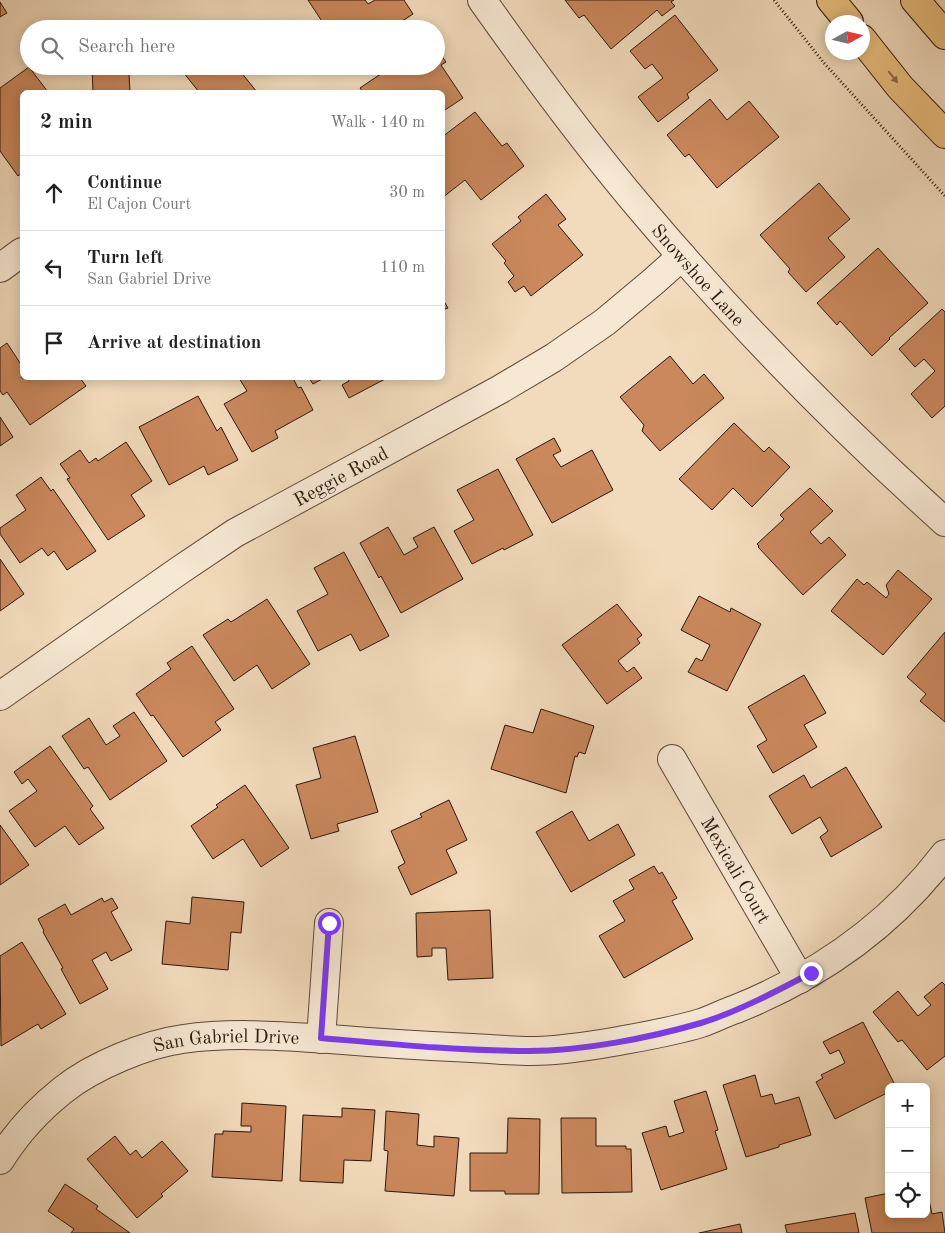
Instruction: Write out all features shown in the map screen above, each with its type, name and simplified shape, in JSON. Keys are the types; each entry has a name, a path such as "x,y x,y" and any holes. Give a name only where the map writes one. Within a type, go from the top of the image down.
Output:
{"main road":[{"path":"831,0 843,15"},
{"path":"915,0 945,35"},
{"path":"870,49 900,86 945,134"}],"street":[{"name":"Snowshoe Lane","path":"482,0 582,136 682,256 807,391 888,471 945,522"},
{"path":"0,268 20,253"},
{"name":"Reggie Road","path":"0,696 235,533 499,390 553,358 604,322 682,256"},
{"name":"Mexicali Court","path":"672,759 800,978"},
{"name":"San Gabriel Drive","path":"0,1160 36,1115 64,1089 101,1067 138,1050 181,1039 231,1035 275,1035 409,1045 530,1051 579,1048 638,1038 702,1023 757,1000 800,978 860,940 903,902 945,854"},
{"path":"321,1038 329,923"}],"path":[{"path":"774,0 824,63 945,196"}],"building":[{"path":"308,0 365,0 368,4 375,0 404,0 413,14 404,20 321,20"},
{"path":"565,0 674,0 671,2 675,6 662,16 657,10 611,49 584,15 579,18"},
{"path":"0,2 7,13 0,17"},
{"path":"675,15 718,70 687,94 689,98 658,122 638,97 663,78 652,64 645,69 630,51"},
{"path":"445,71 463,98 445,110 445,90 362,90 360,88 379,75 445,75"},
{"path":"20,74 35,75 46,90 20,90 20,174 18,176 0,151 0,88"},
{"path":"92,75 129,75 130,90 93,90"},
{"path":"185,75 243,75 255,90 197,90"},
{"path":"710,99 727,120 749,101 779,137 717,188 689,154 685,157 667,135"},
{"path":"475,112 502,146 507,143 524,166 481,200 465,180 445,196 445,135"},
{"path":"819,183 850,219 828,238 845,257 806,292 788,272 790,269 760,235"},
{"path":"546,194 566,219 558,225 583,255 531,296 524,286 515,292 508,282 514,276 504,263 506,261 492,244 521,221 518,217"},
{"path":"878,248 928,303 872,356 840,321 837,325 817,303"},
{"path":"942,309 945,312 945,406 932,418 911,394 935,371 924,359 915,367 899,349"},
{"path":"7,343 20,363 20,380 82,380 86,386 30,425 7,392 3,395 0,391 0,348"},
{"path":"670,356 693,384 704,374 724,398 660,451 642,431 644,425 620,397"},
{"path":"240,380 294,380 298,388 301,387 313,410 275,431 278,438 252,452 224,404 247,391"},
{"path":"310,380 320,380 313,384"},
{"path":"383,380 349,398 342,385 349,381"},
{"path":"198,396 217,431 221,427 238,460 208,475 204,466 169,485 139,427"},
{"path":"0,417 13,437 0,446"},
{"path":"734,423 764,452 769,447 790,467 752,507 733,488 712,510 679,479"},
{"path":"554,438 561,451 553,455 561,467 592,450 613,490 552,523 516,459"},
{"path":"126,442 152,481 131,495 145,516 108,540 67,479 70,478 60,464 80,450 89,463 96,458 98,461"},
{"path":"498,469 533,535 472,564 454,531 474,520 457,490"},
{"path":"41,477 51,491 53,489 96,551 67,570 54,551 48,556 42,548 20,563 0,534 0,528 26,510 16,495"},
{"path":"810,488 833,511 810,532 821,544 829,537 846,555 803,595 757,544 784,519 780,515"},
{"path":"388,527 404,555 418,547 413,538 434,527 463,579 401,613 360,543"},
{"path":"344,552 389,636 360,651 351,634 318,651 297,611 328,594 314,568"},
{"path":"0,559 24,594 0,611"},
{"path":"898,570 932,599 883,655 831,611 857,579 864,585 867,582 886,598 889,594 886,585"},
{"path":"699,596 730,612 731,608 761,624 727,691 688,672 696,658 702,661 710,645 681,630"},
{"path":"267,599 310,664 272,689 257,665 234,681 203,635 228,619 231,622"},
{"path":"617,604 642,635 637,639 640,643 618,661 627,672 634,667 642,678 607,704 562,645"},
{"path":"945,632 945,722 920,701 926,694 907,677"},
{"path":"192,646 234,709 215,722 221,730 183,757 136,694 171,669 167,663"},
{"path":"804,675 826,713 804,725 817,747 773,773 757,746 767,740 748,707"},
{"path":"541,709 594,726 585,754 579,752 577,757 575,756 566,793 491,769 505,725 533,733"},
{"path":"134,712 167,761 110,800 88,767 84,769 62,736 89,718 106,745 120,736 113,726"},
{"path":"355,736 378,812 337,824 339,831 311,839 296,785 321,778 313,748"},
{"path":"50,746 93,806 90,809 104,828 79,845 65,826 35,847 9,811 37,791 28,779 22,784 14,772"},
{"path":"846,767 882,827 831,857 820,837 828,831 820,817 792,834 769,796 804,775 811,788"},
{"path":"245,785 289,848 261,867 243,839 213,859 191,826 218,807 216,805"},
{"path":"449,800 467,840 446,850 457,873 411,895 398,867 405,863 391,831 422,817 420,814"},
{"path":"572,811 589,841 618,824 635,855 571,892 536,832"},
{"path":"0,825 29,865 0,885"},
{"path":"654,866 659,874 662,872 677,898 672,901 693,939 624,978 599,936 625,921 613,901 634,889 629,880"},
{"path":"192,897 244,902 241,933 231,932 228,970 162,964 166,921 190,924"},
{"path":"102,898 104,902 112,898 118,908 111,912 132,950 111,961 106,952 92,960 108,989 80,1004 61,969 63,968 38,919 65,904 71,915"},
{"path":"490,910 493,978 448,980 446,948 432,948 432,956 417,957 416,913"},
{"path":"22,942 66,1014 41,1029 38,1024 1,1046 0,956"},
{"path":"942,982 945,985 945,1056 927,1070 902,1040 898,1042 873,1012 898,991 918,1016 931,1005 924,997"},
{"path":"863,1022 894,1083 885,1083 885,1094 835,1119 816,1082 823,1078 821,1075 845,1063 839,1050 830,1054 823,1042"},
{"path":"755,1075 761,1097 772,1094 775,1104 799,1097 811,1135 746,1157 723,1085"},
{"path":"706,1091 718,1130 715,1131 727,1169 661,1190 642,1133 666,1126 669,1137 684,1132 674,1101"},
{"path":"242,1103 286,1106 282,1181 212,1177 215,1134 223,1134 223,1131 251,1132 251,1126 241,1126"},
{"path":"342,1108 375,1110 371,1161 344,1160 343,1183 300,1181 303,1115 342,1117"},
{"path":"386,1111 419,1114 417,1145 434,1147 434,1136 459,1138 454,1196 385,1191 388,1151 384,1150"},
{"path":"508,1118 540,1119 539,1194 505,1194 505,1191 470,1191 470,1153 507,1153"},
{"path":"561,1118 596,1118 596,1146 626,1146 626,1149 631,1149 632,1192 562,1193"},
{"path":"115,1136 130,1155 136,1150 142,1158 162,1141 188,1171 137,1218 87,1159"},
{"path":"65,1184 98,1206 96,1209 130,1233 71,1233 74,1229 48,1211"},
{"path":"885,1194 885,1218 930,1218 930,1204 932,1214 942,1212 945,1233 872,1233 865,1198"},
{"path":"855,1213 859,1233 787,1233 785,1225"},
{"path":"740,1224 742,1233 699,1233"}],"route":[{"path":"329,923 321,1038 409,1045 530,1051 579,1048 638,1038 702,1023 757,1000 811,973"}]}
